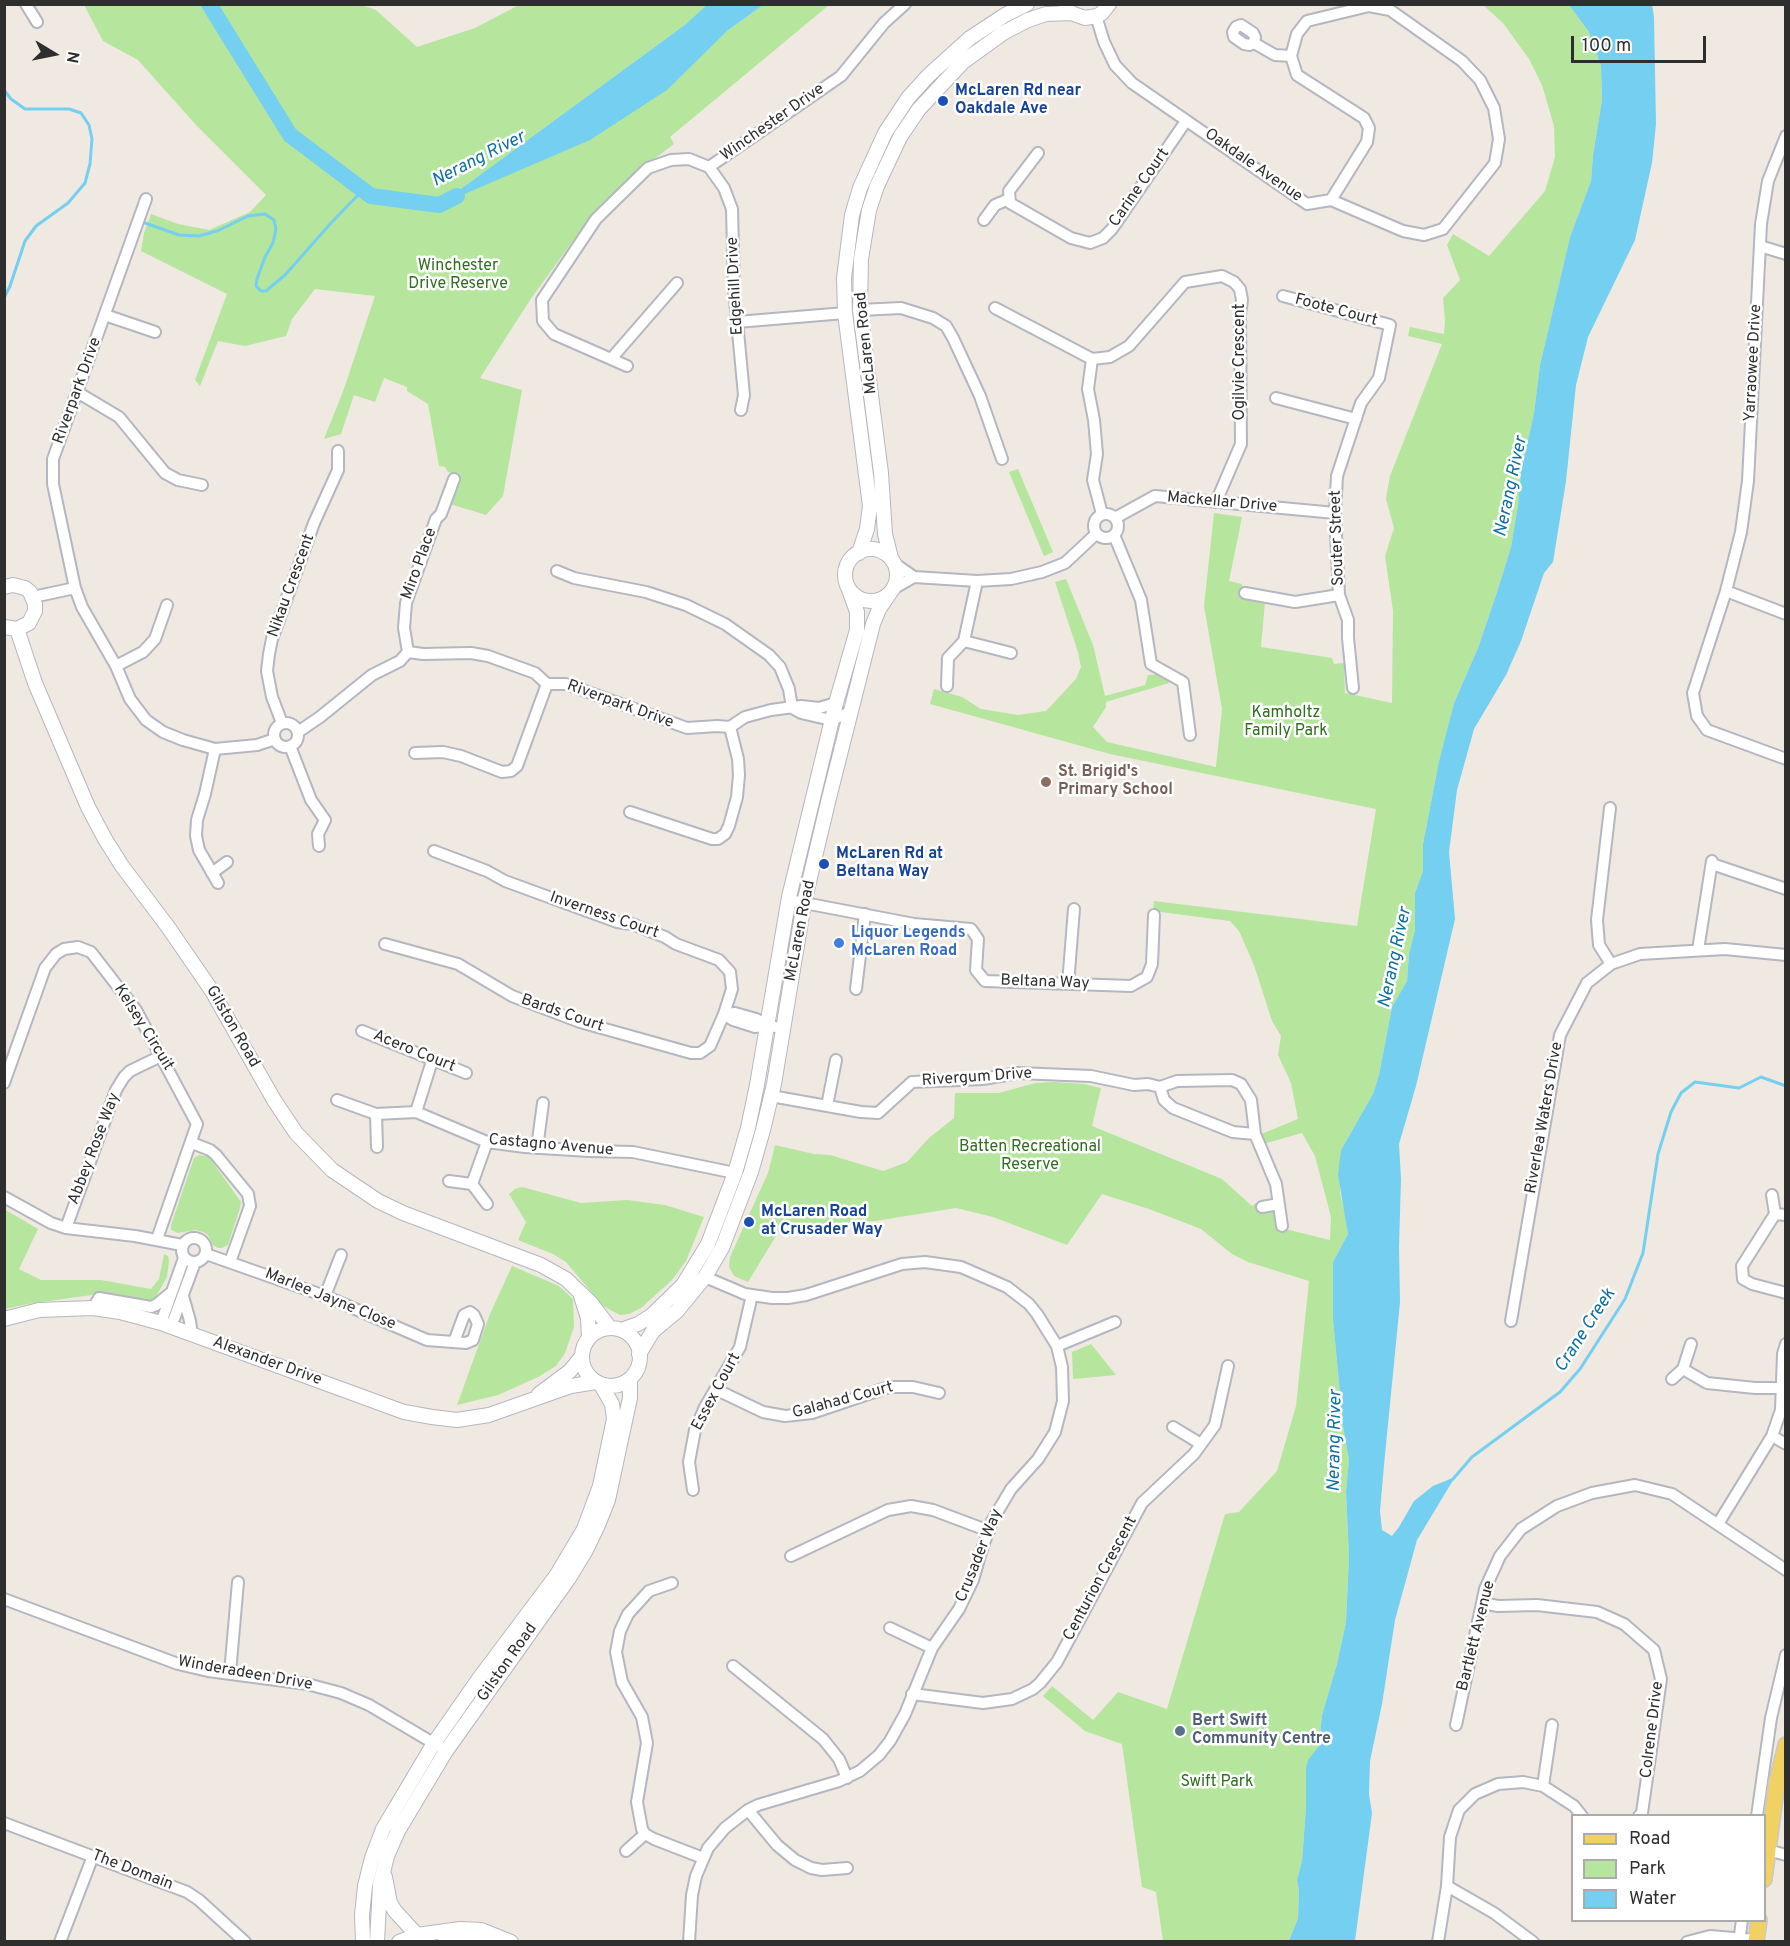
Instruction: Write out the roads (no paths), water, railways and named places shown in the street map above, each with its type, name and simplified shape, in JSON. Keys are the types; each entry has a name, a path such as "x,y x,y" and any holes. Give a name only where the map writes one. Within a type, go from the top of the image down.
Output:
{"main road":[{"name":"McLaren Road","path":"859,553 869,516 869,494 845,313 844,278 852,215 870,164 885,133 908,98 953,51 1005,15 1027,4"},
{"path":"1096,16 1102,13 1109,4"},
{"name":"McLaren Road","path":"892,560 885,534 880,462 860,310 861,259 869,210 887,163 900,137 919,109 963,62 1003,33 1028,20 1068,9 1085,18 1096,16"},
{"path":"876,549 892,560 897,576 891,591 883,598 868,601 853,594 848,588 847,567 854,556 859,553 876,549"},
{"path":"5,582 20,585 30,592 35,604 33,617 24,627 11,628"},
{"name":"McLaren Road","path":"616,1329 638,1324 651,1316 683,1285 708,1244 735,1173 752,1108 789,900 831,720 857,630 857,612 848,588"},
{"name":"McLaren Road","path":"639,1354 653,1331 677,1311 705,1277 722,1248 764,1130 804,903 873,624 879,609 891,591"},
{"name":"Gilston Road","path":"11,628 88,807 105,838 122,866 212,991 274,1100 296,1132 332,1170 378,1201 403,1213 541,1265 566,1279 616,1329"},
{"path":"580,1293 588,1318 589,1338"},
{"name":"Alexander Drive","path":"4,1319 39,1310 93,1308 120,1312 166,1325 404,1412 432,1418 472,1419 503,1412 571,1386 598,1384"},
{"path":"616,1329 634,1340 639,1354 638,1366 630,1379 616,1386 598,1384 585,1371 582,1356 589,1338 602,1330 616,1329"},
{"name":"Alexander Drive","path":"527,1402 570,1371 582,1356"},
{"name":"Gilston Road","path":"363,1941 363,1902 372,1858 383,1829 440,1747 569,1578 586,1550 608,1500 630,1398 630,1379"},
{"name":"Gilston Road","path":"377,1941 378,1903 383,1869 398,1831 440,1747 478,1680 556,1576 584,1529 600,1486 614,1419 612,1404 598,1384"},
{"path":"1766,1864 1777,1782 1785,1745"},
{"path":"383,1869 390,1903 417,1935"},
{"path":"1756,1941 1759,1922"},
{"path":"399,1941 417,1935 460,1929 481,1930 511,1941"},
{"path":"445,1941 495,1937"}],"street":[{"path":"26,4 37,22"},
{"name":"Winchester Drive","path":"627,366 554,333 543,321 542,300 596,219 648,168 671,160 689,159 710,167 841,76 884,23 905,4"},
{"name":"Oakdale Avenue","path":"1096,16 1104,42 1115,65 1132,83 1307,204 1331,200 1403,231 1424,235 1443,229 1494,163 1499,139 1494,108 1480,80 1462,61 1390,10 1369,6 1307,21 1297,34 1291,56"},
{"path":"1254,43 1275,55 1291,56 1297,75 1364,118 1369,128 1367,142 1331,200"},
{"name":"Carine Court","path":"1009,200 1013,206 1071,238 1090,243 1103,238 1118,220 1186,121"},
{"name":"Yarraowee Drive","path":"1785,136 1768,181 1761,224 1748,481 1741,532 1726,591 1693,693 1697,716 1707,730 1785,759"},
{"path":"984,220 995,205 1009,200 1010,191 1038,153"},
{"name":"Edgehill Drive","path":"710,167 724,188 732,209 734,290 744,395 741,410"},
{"name":"Riverpark Drive","path":"146,198 53,459 53,484 75,588 82,607 116,666 130,699 146,720 163,732 215,748 257,745 275,739"},
{"path":"1760,246 1785,254"},
{"name":"Ogilvie Crescent","path":"1092,359 1110,357 1129,346 1185,282 1222,276 1234,282 1240,289 1242,300 1240,314 1241,444 1215,502"},
{"path":"611,359 677,284"},
{"name":"Foote Court","path":"1283,296 1390,326"},
{"path":"860,310 901,308 933,318 946,326 954,338 980,396 1002,459"},
{"path":"995,308 1092,359 1088,389 1097,454 1092,480 1102,514"},
{"path":"737,322 845,313"},
{"path":"105,315 155,332"},
{"name":"Souter Street","path":"1353,688 1348,620 1340,596 1335,513 1337,476 1361,403 1379,378 1390,326"},
{"path":"77,392 119,417 165,473 178,480 202,485"},
{"path":"1276,398 1356,418"},
{"name":"Nikau Crescent","path":"282,723 272,697 267,671 270,646 314,523 338,470 338,451"},
{"name":"Miro Place","path":"408,652 404,628 406,603 436,519 441,514 454,479"},
{"name":"Mackellar Drive","path":"1115,518 1155,496 1335,513"},
{"path":"1102,514 1115,518 1118,527 1114,535 1106,538 1096,534 1094,522 1102,514"},
{"path":"892,560 914,577 976,581 1011,579 1041,572 1065,563 1096,534"},
{"path":"1114,535 1141,600 1151,664 1183,681 1190,735"},
{"path":"558,570 574,578 646,592 686,605 725,624 770,655 780,667 789,689 792,708"},
{"path":"891,591 914,577"},
{"path":"947,686 948,658 964,641 976,581"},
{"path":"33,597 75,588"},
{"path":"1726,591 1785,614"},
{"path":"1245,593 1295,602 1340,596"},
{"path":"116,666 143,652 155,639 167,605"},
{"path":"964,641 1011,653"},
{"path":"298,732 292,724 282,723 276,728 275,739 279,745 290,746 296,742 298,732 372,675 400,661 408,652"},
{"name":"Riverpark Drive","path":"408,652 479,654 535,673 547,684 566,684 687,728 730,727 745,717 781,708 801,706 819,708 836,703"},
{"path":"415,753 443,752 461,756 502,772 510,771 516,766 547,684"},
{"name":"Riverpark Drive","path":"792,708 801,713 831,720"},
{"path":"831,720 846,714 852,708"},
{"path":"630,812 712,839 722,837 729,825 739,784 738,759 730,727"},
{"path":"290,746 311,800 325,820 318,834 319,846"},
{"path":"215,748 205,794 196,820 196,836 199,850 218,884"},
{"path":"1610,808 1597,920 1599,945 1611,964"},
{"name":"Inverness Court","path":"434,851 487,871 504,881 617,922 632,924 665,937 675,944 719,960 727,967 732,979 730,998 724,1014"},
{"path":"212,873 227,862"},
{"path":"1698,950 1712,862 1785,889"},
{"name":"Beltana Way","path":"789,900 914,924 970,929 978,939 976,970 985,981 1131,986 1147,977 1152,964 1154,915"},
{"path":"1068,984 1074,909"},
{"path":"856,989 865,914"},
{"name":"Bards Court","path":"385,944 458,964 512,996 580,1022 691,1053 700,1053 710,1046 724,1014"},
{"name":"Kelsey Circuit","path":"4,1083 45,968 56,954 64,949 78,947 91,952 131,1003 196,1118 197,1129 157,1239"},
{"name":"Riverlea Waters Drive","path":"1510,1321 1560,1035 1587,983 1611,964 1640,954 1725,949 1785,955"},
{"path":"724,1014 755,1028 767,1025 783,1029"},
{"name":"Acero Court","path":"362,1031 466,1073"},
{"name":"Abbey Rose Way","path":"66,1228 116,1090 130,1071 161,1056"},
{"path":"827,1106 836,1060"},
{"path":"416,1112 432,1061"},
{"name":"Rivergum Drive","path":"771,1096 878,1113 912,1082 983,1079 1018,1073 1091,1076 1134,1085 1148,1084 1160,1087 1177,1081 1232,1080 1241,1084 1251,1101 1255,1134 1276,1184 1282,1226"},
{"path":"1160,1087 1164,1100 1173,1108 1233,1132 1255,1134"},
{"name":"Castagno Avenue","path":"337,1100 376,1114 416,1112 487,1142 537,1148 633,1152 735,1173"},
{"path":"537,1148 543,1103"},
{"path":"376,1114 377,1147"},
{"path":"472,1184 487,1142"},
{"path":"192,1143 216,1155 248,1194 250,1206 230,1262"},
{"path":"449,1180 472,1184 487,1204"},
{"path":"1772,1195 1780,1214 1742,1266 1743,1279 1752,1284 1785,1293"},
{"path":"4,1197 51,1223 66,1228 157,1239 182,1245"},
{"path":"1262,1207 1279,1204"},
{"path":"198,1238 205,1244 206,1254 202,1260 190,1260 182,1253 182,1245 189,1239 198,1238"},
{"name":"Marlee Jayne Close","path":"206,1254 325,1296 427,1340 454,1342"},
{"path":"325,1296 341,1256"},
{"path":"166,1325 172,1292 190,1260"},
{"path":"166,1325 183,1296 190,1260"},
{"name":"Crusader Way","path":"689,1941 692,1894 696,1875 703,1858 724,1828 748,1809 773,1799 847,1778 868,1764 890,1742 905,1714 932,1648 959,1609 973,1580 988,1531 1011,1489 1038,1459 1055,1432 1063,1401 1062,1367 1057,1346 1037,1314 1019,1295 992,1279 961,1267 925,1262 902,1264 797,1297 772,1298 752,1295 705,1277"},
{"path":"93,1308 99,1298 151,1307 172,1292"},
{"name":"Essex Court","path":"693,1490 689,1462 695,1430 705,1407 740,1347 752,1295"},
{"path":"183,1296 192,1335"},
{"path":"1057,1346 1115,1322"},
{"path":"1672,1379 1683,1369 1691,1344"},
{"path":"1718,1524 1772,1436 1781,1410 1785,1344"},
{"name":"Centurion Crescent","path":"912,1694 983,1704 1011,1699 1033,1689 1057,1662 1142,1503 1194,1454 1215,1425 1228,1366"},
{"path":"1683,1369 1707,1383 1755,1389 1782,1388"},
{"name":"Galahad Court","path":"717,1390 763,1412 785,1416 812,1413 888,1387 913,1387 939,1393"},
{"path":"1173,1427 1202,1444"},
{"path":"1772,1436 1785,1444"},
{"name":"Bartlett Avenue","path":"1456,1725 1485,1589 1500,1556 1521,1529 1557,1506 1592,1493 1635,1485 1672,1494 1785,1570"},
{"path":"791,1556 888,1510 910,1506 933,1510 988,1531"},
{"path":"230,1673 238,1582"},
{"path":"672,1583 649,1591 628,1614 620,1631 616,1652 622,1682 642,1717 647,1743 638,1802 640,1822 645,1834 703,1858"},
{"name":"Winderadeen Drive","path":"4,1599 178,1664 208,1671 307,1684 341,1693 369,1705 440,1747"},
{"name":"Colrene Drive","path":"1482,1603 1498,1606 1537,1605 1597,1612 1624,1624 1654,1650 1661,1679 1640,1814"},
{"path":"890,1628 932,1648"},
{"path":"1757,1814 1771,1718 1785,1654"},
{"path":"733,1666 823,1739 839,1759 847,1778"},
{"path":"1543,1786 1552,1725"},
{"path":"1438,1941 1447,1886 1450,1837 1459,1810 1474,1794 1498,1784 1523,1782 1543,1786 1574,1806 1581,1814"},
{"path":"748,1809 777,1845 795,1860 816,1869 847,1868"},
{"name":"The Domain","path":"4,1822 194,1896 245,1941"},
{"path":"626,1851 645,1834"},
{"path":"1768,1850 1785,1855"},
{"path":"60,1941 93,1856"},
{"path":"1447,1886 1494,1913 1533,1941"},
{"path":"1739,1940 1742,1922"},
{"path":"1687,1941 1710,1936 1756,1941"}],"water":[{"path":"708,4 763,5 727,31 667,90 590,140 439,205 686,24"},
{"path":"1569,5 1652,5 1656,124 1652,163 1635,240 1588,337 1576,385 1566,481 1553,562 1544,573 1521,641 1506,675 1474,729 1457,790 1449,852 1455,919 1416,1086 1399,1144 1400,1302 1380,1511 1382,1530 1392,1536 1414,1501 1433,1486 1455,1477 1417,1540 1395,1620 1382,1704 1370,1761 1369,1794 1372,1813 1355,1941 1289,1941 1298,1918 1297,1880 1302,1861 1306,1768 1308,1760 1319,1746 1322,1715 1346,1622 1349,1557 1346,1492 1349,1460 1343,1426 1333,1319 1333,1262 1348,1234 1338,1175 1341,1150 1373,1094 1379,1075 1392,1007 1407,981 1409,954 1415,930 1415,893 1423,871 1423,844 1439,761 1454,703 1478,648 1511,547 1521,472 1534,413 1540,365 1570,237 1591,181 1602,100 1601,66 1589,32"}],"waterway":[{"name":"Nerang River","path":"209,4 290,135 371,196 439,205 457,196"},
{"path":"4,90 11,99 25,109 69,109 81,113 89,125 92,139 90,164 85,183 68,203 36,226 25,241 4,298"},
{"path":"145,223 179,235 199,236 217,231 248,216 265,214 274,220 276,229 273,243 257,279 256,286 261,291 266,291 285,275 363,190"},
{"name":"Crane Creek","path":"1453,1479 1472,1457 1560,1392 1580,1369 1625,1299 1643,1253 1658,1154 1671,1112 1681,1093 1695,1082 1739,1088 1761,1077 1786,1086"}],"place":[{"name":"McLaren Rd near Oakdale Ave","path":"943,101"},
{"name":"St. Brigid's Primary School","path":"1046,782"},
{"name":"McLaren Rd at Beltana Way","path":"824,864"},
{"name":"Liquor Legends McLaren Road","path":"839,943"},
{"name":"McLaren Road at Crusader Way","path":"749,1222"},
{"name":"Bert Swift Community Centre","path":"1180,1731"}],"park label":[{"name":"Winchester Drive Reserve","path":"458,276"},
{"name":"Kamholtz Family Park","path":"1286,723"},
{"name":"Batten Recreational Reserve","path":"1030,1157"},
{"name":"Swift Park","path":"1217,1783"}]}
